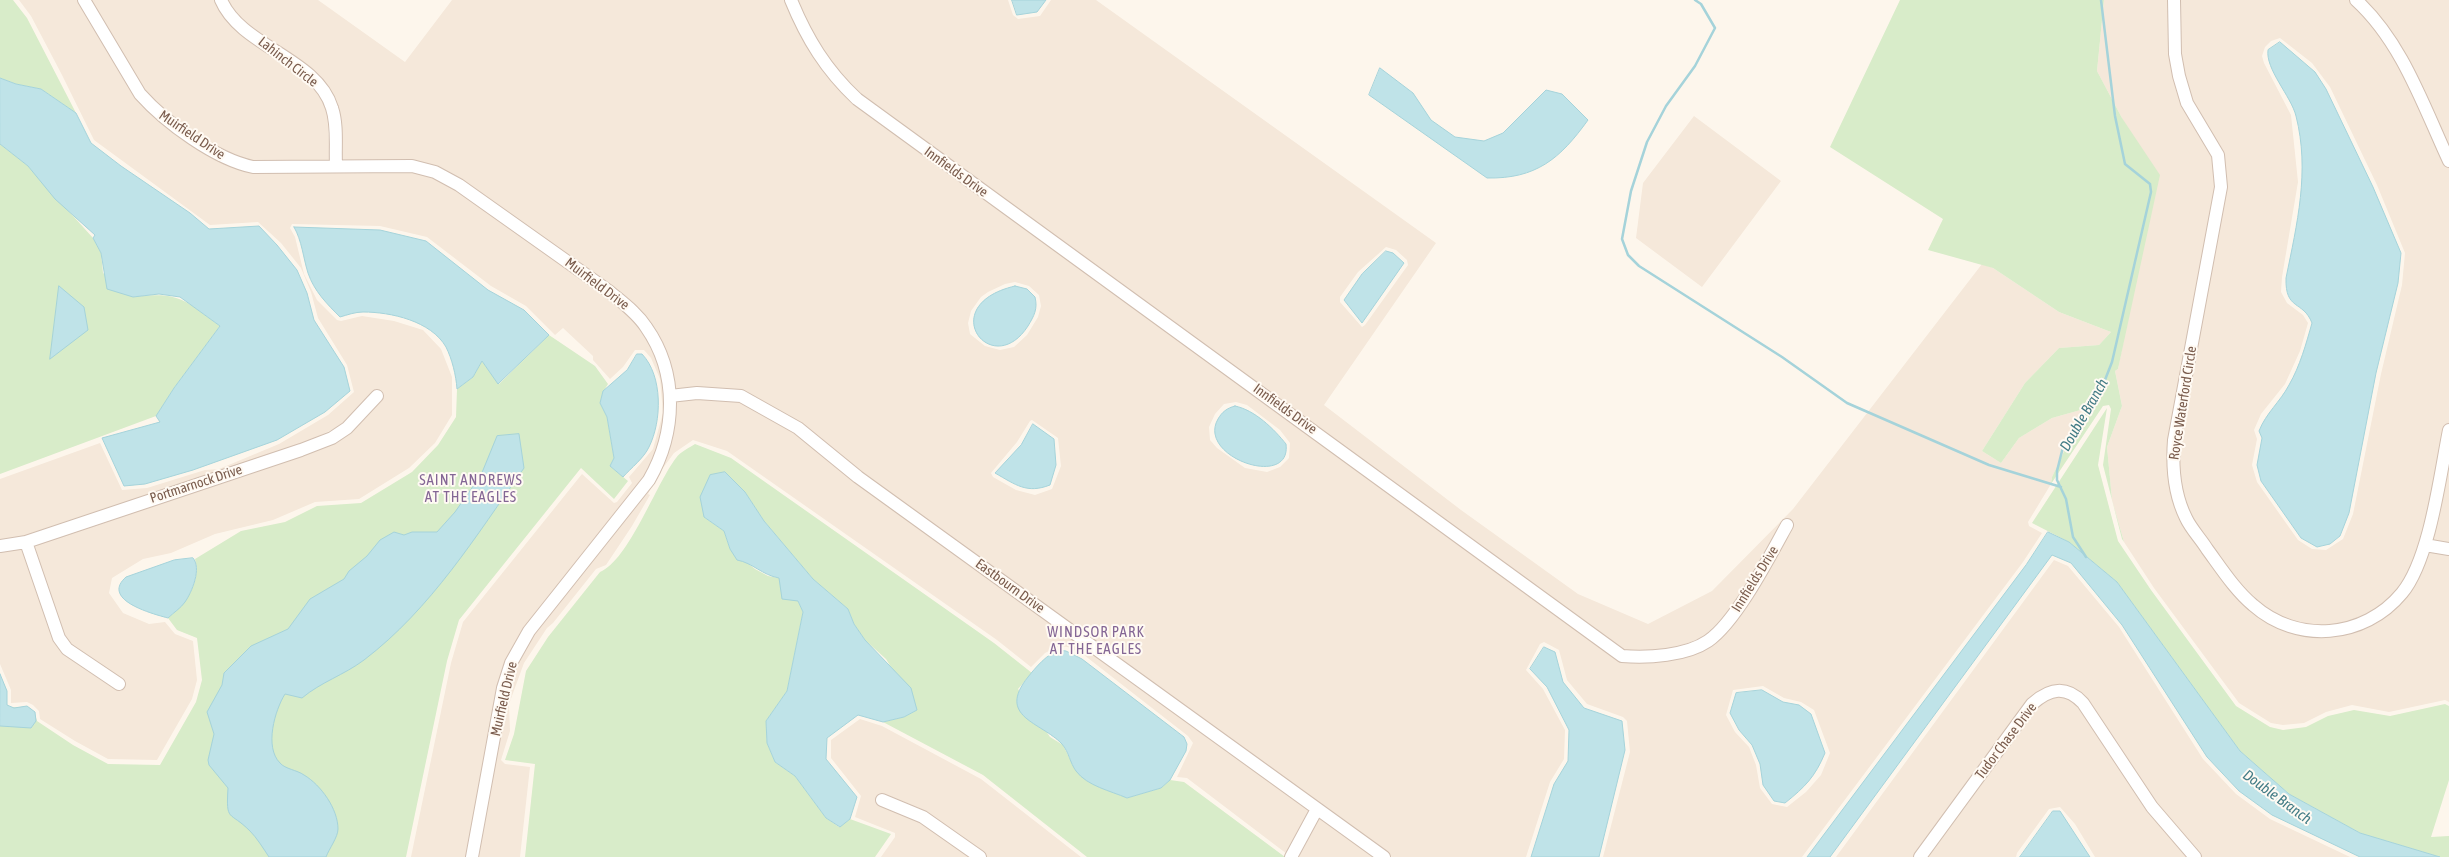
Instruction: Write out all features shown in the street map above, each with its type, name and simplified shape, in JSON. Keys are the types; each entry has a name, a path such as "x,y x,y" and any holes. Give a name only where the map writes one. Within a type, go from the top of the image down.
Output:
{"street":[{"name":"Muirfield Drive","path":"84,0 140,94 152,108 215,153 234,163 253,167 412,166 436,172 459,185 610,292 631,309 646,327 659,350 666,370 671,415 660,461 649,480 529,630 511,663 503,688 472,857"},
{"name":"Lahinch Circle","path":"221,0 230,15 241,26 309,75 323,89 332,108 336,165"},
{"name":"Innfields Drive","path":"791,0 809,40 821,59 857,99 1622,656 1646,658 1676,653 1708,641 1734,614 1787,525"},
{"name":"Royce Waterford Circle","path":"2174,0 2175,54 2179,76 2187,103 2218,154 2221,187 2174,440 2173,462 2176,488 2186,518 2223,572 2253,606 2284,624 2316,633 2348,629 2379,614 2402,593 2417,569 2425,544 2449,430"},
{"path":"2356,0 2386,34 2406,68 2449,161"},
{"name":"Eastbourn Drive","path":"670,396 697,393 741,396 798,428 858,477 1196,719 1384,857"},
{"name":"Portmarnock Drive","path":"0,546 26,542 332,438 347,428 377,396"},
{"path":"26,542 59,638 68,649 119,684"},
{"path":"2425,544 2449,549"},
{"name":"Tudor Chase Drive","path":"1920,857 2032,704 2047,693 2061,691 2074,694 2083,703 2152,808 2194,857"},
{"path":"882,800 923,817 980,857"},
{"path":"1291,857 1317,809"}],"shaded area":[{"path":"19,0 79,0 136,97 212,157 233,167 254,172 412,171 434,177 456,189 608,296 627,312 642,330 655,351 661,371 665,396 661,439 645,477 525,627 506,660 467,857 411,857 451,663 463,622 582,474 614,503 617,502 632,483 629,477 653,449 663,413 660,379 651,358 644,350 635,350 623,367 610,379 593,360 593,356 563,328 555,335 526,306 491,286 427,237 380,226 292,224 290,228 295,237 304,274 317,300 337,320 341,321 362,316 394,321 423,330 441,349 452,377 452,415 435,443 409,468 359,499 315,502 273,520 215,534 171,553 143,559 112,578 109,593 123,613 149,624 165,622 175,634 193,641 197,680 192,699 157,760 108,759 75,741 40,719 39,711 33,705 27,702 11,703 11,690 0,664 0,551 23,548 65,653 121,691 126,683 71,646 64,636 32,545 351,432 384,396 376,389 344,424 298,446 24,537 0,541 0,479 100,443 122,490 147,488 205,470 219,469 279,444 328,415 354,392 347,365 318,318 311,292 301,268 281,243 258,222 210,225 94,140 31,16"},
{"path":"90,0 216,0 319,92 327,109 330,161 253,162 217,149 156,104 144,92"},
{"path":"227,0 318,0 405,62 452,0 786,0 804,42 817,61 854,102 1623,661 1646,663 1678,658 1712,645 1739,617 1794,524 1785,518 1730,610 1704,637 1674,648 1645,653 1624,651 861,95 825,57 813,38 797,0 1008,0 1013,15 1018,19 1040,16 1051,0 1096,0 1436,243 1324,405 1461,510 1578,594 1648,624 1712,591 1793,509 1982,264 1993,268 2059,312 2111,332 2099,345 2059,348 2025,383 1982,451 2001,463 2019,438 2052,418 2084,409 2052,477 2051,484 2028,522 2029,526 2042,533 2023,562 1802,857 1603,857 1630,752 1627,721 1623,717 1587,704 1567,680 1559,650 1544,642 1540,644 1526,670 1543,689 1565,730 1564,759 1550,782 1526,857 1392,857 861,473 801,424 742,391 697,388 674,390 671,369 664,348 651,325 634,306 613,288 462,181 438,168 413,161 340,160 337,108 328,88 311,71 244,22","holes":["1386,247 1396,250 1407,260 1408,265 1362,327 1340,302 1340,297 1358,272","1015,282 1029,286 1039,295 1041,306 1038,317 1027,335 1014,347 1000,350 985,346 970,334 968,323 971,311 981,297 1005,284","1236,402 1247,405 1280,430 1290,443 1289,458 1280,467 1267,472 1245,468 1217,448 1210,440 1209,427 1215,414 1224,404","1032,420 1058,438 1061,466 1052,489 1035,495 1016,490 993,477 991,473 1017,442","1763,686 1784,698 1801,702 1814,710 1830,753 1821,775 1806,792 1787,807 1772,804 1760,788 1756,765 1749,747 1735,732 1726,715 1733,690"]},
{"path":"2104,0 2449,0 2449,702 2445,700 2389,712 2352,705 2326,712 2304,723 2283,725 2271,723 2239,703 2154,588 2124,542 2112,500 2107,447 2122,406 2115,371 2118,369 2124,339 2122,118 2097,71","holes":["2280,38 2312,63 2330,87 2377,185 2405,253 2402,285 2381,374 2353,514 2343,539 2326,550 2312,549 2298,540 2257,482 2252,465 2257,439 2254,430 2261,414 2285,384 2300,351 2308,323 2303,315 2287,303 2281,292 2298,182 2291,115 2262,56 2265,47 2271,41"]},
{"path":"1694,116 1781,181 1702,287 1636,238 1643,183"},
{"path":"698,398 740,401 779,421 1311,810 1287,854 1187,778 1177,777 1193,743 1188,736 1084,655 1068,647 1059,646 1045,653 1031,667 997,640 727,451 693,440 674,453 660,472 672,442 676,416 675,400"},
{"path":"653,484 648,494 650,495 606,565 596,569 547,628 524,663 509,704 510,731 501,760 505,764 530,767 520,857 478,857 508,689 515,665 533,634"},
{"path":"2054,560 2068,566 2119,627 2203,759 2236,794 2270,819 2350,857 2095,857 2075,824 2060,807 2049,809 2016,857 1836,857"},
{"path":"860,719 882,726 981,779 1081,857 987,857 926,813 879,793 876,802 921,821 971,857 881,857 895,837 895,833 855,817 861,796 831,758 831,740"},
{"path":"1319,816 1376,857 1297,857"}],"green space":[{"path":"0,0 13,0 27,18 76,113 41,89 16,84 0,78"},
{"path":"1900,0 2104,0 2097,71 2122,118 2160,175 2118,369 2115,371 2122,406 2107,447 2112,500 2124,542 2122,539 2103,465 2111,409 2109,405 2103,406 2051,484 2052,477 2084,409 2052,418 2019,438 2001,463 1982,451 2025,383 2059,348 2099,345 2111,332 2059,312 1993,268 1928,250 1943,219 1830,147"},
{"path":"0,144 28,166 93,238 101,253 103,273 133,297 161,295 181,300 220,326 174,388 156,416 0,474"},
{"path":"549,335 595,366 608,384 603,392 600,403 607,417 614,458 610,466 628,481 614,499 581,468 459,620 447,661 406,857 0,857 0,674 7,691 7,705 9,707 30,708 33,710 37,721 73,745 108,764 160,765 196,702 202,680 197,638 177,630 168,618 185,600 194,585 197,568 195,559 241,531 285,522 317,506 361,503 412,472 438,445 456,417 457,389 473,377 482,361 499,384"},
{"path":"2107,408 2098,465 2118,541 2151,590 2236,706 2270,727 2283,730 2306,727 2328,716 2354,710 2390,716 2445,704 2449,706 2449,780 2431,837 2449,836 2449,857 2440,857 2360,833 2289,794 2240,751 2117,582 2069,542 2032,523"},
{"path":"695,444 731,458 994,643 1032,673 1018,689 1050,737 1063,745 1075,769 1088,781 1127,798 1161,788 1170,780 1184,782 1285,857 1087,857 983,775 883,722 904,717 917,710 886,659 865,640 854,624 848,609 813,579 764,521 745,492 704,517 724,531 730,549 755,569 768,576 779,578 798,601 803,612 787,691 766,721 767,743 775,762 795,776 826,818 839,827 850,819 891,834 875,857 525,857 535,764 505,760 514,734 526,671 548,637 600,572 611,565 632,538 676,458"}],"water":[{"path":"1012,0 1046,0 1037,12 1017,15"},
{"path":"2280,42 2315,72 2326,89 2373,187 2401,253 2398,283 2376,373 2349,513 2340,536 2330,544 2317,547 2301,538 2261,481 2257,465 2262,438 2259,431 2293,378 2312,323 2304,311 2291,301 2286,288 2286,278 2298,218 2302,157 2296,116 2270,66 2268,57 2268,50"},
{"path":"1380,68 1413,93 1431,120 1455,137 1484,141 1503,133 1546,90 1562,94 1588,120 1567,146 1545,164 1520,175 1487,178 1369,95"},
{"path":"0,78 16,84 41,89 76,113 91,143 190,213 209,229 259,226 297,270 307,293 314,320 344,367 350,391 325,412 277,440 193,470 145,484 124,486 102,438 160,422 156,416 174,388 220,326 180,297 159,294 133,297 107,289 101,253 93,238 95,235 55,199 28,166 0,144"},
{"path":"294,227 380,230 426,241 488,290 524,310 549,335 498,384 482,361 473,377 457,389 456,378 446,347 439,338 421,324 398,316 374,312 360,312 340,317 321,297 314,286"},
{"path":"1386,251 1393,253 1404,263 1362,323 1344,300 1362,274"},
{"path":"59,286 84,307 88,330 50,359"},
{"path":"1015,286 1027,289 1035,297 1036,309 1032,319 1014,341 999,346 986,343 977,334 974,322 977,308 991,295"},
{"path":"637,354 642,354 654,374 657,386 658,412 653,436 647,451 623,477 610,466 614,458 607,417 600,403 603,391 627,370"},
{"path":"1235,406 1257,416 1276,432 1286,444 1284,458 1275,465 1261,466 1246,463 1231,456 1220,445 1215,433 1218,419 1221,414"},
{"path":"1033,424 1054,439 1056,465 1050,485 1035,489 1022,487 995,473 1021,445"},
{"path":"519,434 524,468 470,545 411,618 364,660 317,687 302,698 285,694 278,709 273,728 272,738 275,756 282,765 304,775 322,791 332,806 338,832 326,857 269,857 253,834 230,815 228,788 209,765 208,760 214,734 207,712 222,685 224,673 251,646 288,629 310,599 344,579 349,571 367,556 380,540 394,532 404,535 412,532 437,532 455,512 481,475 497,436"},
{"path":"725,472 745,492 764,521 813,579 848,609 854,624 865,640 911,688 917,710 904,717 883,722 858,715 827,738 826,759 857,797 850,819 840,827 826,818 795,776 775,762 767,743 766,721 787,691 803,612 798,601 782,599 779,578 737,560 730,549 724,531 704,517 700,497 710,475"},
{"path":"2048,532 2069,542 2117,582 2240,751 2289,794 2360,833 2440,857 2360,857 2272,815 2239,791 2207,757 2122,625 2071,563 2052,555 1830,857 1807,857 2026,565"},
{"path":"193,558 197,568 188,598 168,618 132,605 119,593 120,585 126,577 174,560"},
{"path":"1544,647 1555,652 1563,682 1584,708 1622,721 1625,750 1599,857 1531,857 1554,784 1568,761 1569,730 1547,687 1530,669"},
{"path":"1059,650 1066,651 1082,659 1184,737 1187,744 1186,751 1170,780 1161,788 1127,798 1086,781 1072,765 1062,744 1025,717 1019,710 1017,701 1019,690 1038,665"},
{"path":"0,674 7,691 7,705 14,708 27,706 35,712 36,721 31,728 0,726"},
{"path":"1762,690 1783,702 1799,705 1811,714 1825,753 1809,781 1785,803 1774,801 1763,785 1760,764 1752,745 1739,730 1730,713 1736,693"},
{"path":"2053,811 2060,811 2090,857 2020,857"}],"waterway":[{"path":"1695,0 1701,4 1715,28 1695,66 1666,106 1647,142 1631,191 1622,239 1628,255 1639,266 1782,357 1847,403 1989,465 2061,487"},
{"name":"Double Branch","path":"2086,557 2073,537 2066,499 2057,480 2057,471 2064,443 2090,407 2103,385 2112,362 2151,192 2150,184 2125,164 2115,116 2101,0"}],"district":[{"name":"SAINT ANDREWS AT THE EAGLES","path":"471,488"},
{"name":"WINDSOR PARK AT THE EAGLES","path":"1096,640"}]}
